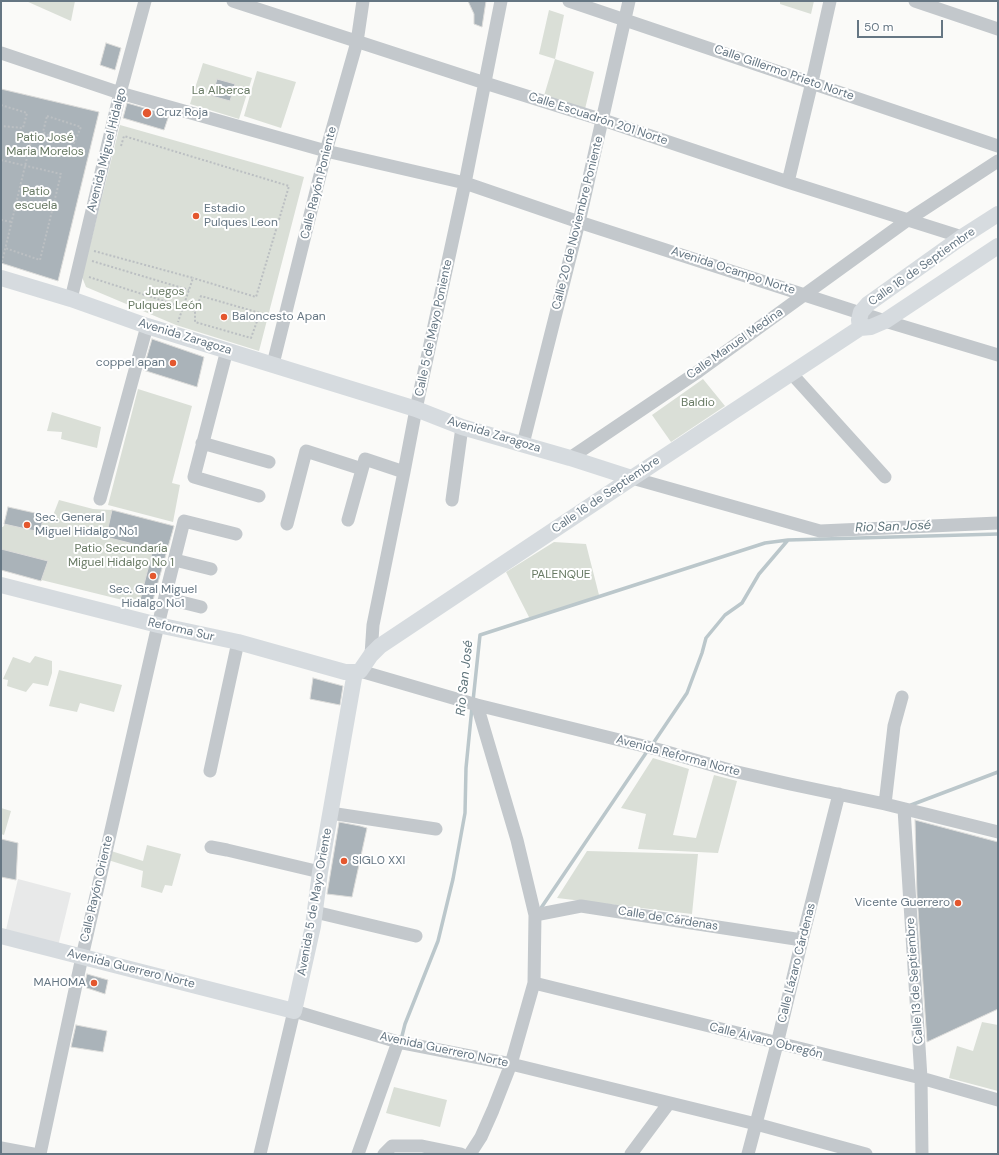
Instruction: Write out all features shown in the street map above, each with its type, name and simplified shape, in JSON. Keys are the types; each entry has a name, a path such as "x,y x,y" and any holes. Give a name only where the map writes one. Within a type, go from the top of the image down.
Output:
{"main road":[{"name":"Calle 16 de Septiembre","path":"860,328 859,320 861,312 868,304 962,237 998,214"},
{"name":"Calle 16 de Septiembre","path":"358,671 380,646 632,478 860,328 871,327 886,321 998,246"},
{"name":"Avenida Zaragoza","path":"2,270 71,299 147,326 273,364 416,409 462,426 632,478"},
{"name":"Reforma Sur","path":"1,585 158,625 238,642 344,672 358,671"},
{"name":"Avenida 5 de Mayo Oriente","path":"294,1011 315,912 330,813 358,671"},
{"name":"Avenida Guerrero Norte","path":"1,936 294,1011"}],"street":[{"name":"Avenida Miguel Hidalgo","path":"71,299 120,93 145,1"},
{"name":"Calle Escuadrón 201 Norte","path":"233,1 484,83 603,120 788,182 962,237"},
{"name":"Calle Rayón Poniente","path":"273,364 326,151 357,42 363,1"},
{"name":"Calle 5 de Mayo Poniente","path":"371,655 373,625 416,409 465,183 501,1"},
{"name":"Calle Gillermo Prieto Norte","path":"569,1 998,146"},
{"name":"Calle 20 de Noviembre Poniente","path":"523,444 579,222 629,1"},
{"path":"788,182 830,1"},
{"path":"915,1 998,29"},
{"path":"1,53 120,93 326,151 465,183 579,222"},
{"name":"Calle Manuel Medina","path":"570,458 699,370 909,219 998,162"},
{"name":"Avenida Ocampo Norte","path":"579,222 998,356"},
{"path":"100,499 147,326"},
{"path":"228,350 194,477 259,496"},
{"path":"791,373 885,477"},
{"path":"452,500 462,426"},
{"path":"202,443 269,462"},
{"path":"287,524 306,451 362,469"},
{"path":"348,520 365,459 404,472"},
{"name":"Avenida Zaragoza","path":"632,478 820,530 998,523"},
{"name":"Calle Rayón Oriente","path":"40,1154 82,957 158,625 184,521 236,534"},
{"path":"175,560 211,569"},
{"path":"165,598 201,607"},
{"path":"210,771 238,642"},
{"name":"Avenida Reforma Norte","path":"358,671 477,705 660,750 734,771 885,804 998,832"},
{"path":"885,804 894,726 902,697"},
{"path":"470,1154 481,1137 511,1064 534,983 535,915 516,840 477,705"},
{"name":"Calle Lázaro Cárdenas","path":"748,1154 839,794"},
{"name":"Calle 13 de Septiembre","path":"904,809 921,1078 922,1154"},
{"path":"330,813 436,828"},
{"path":"210,847 320,872"},
{"name":"Calle de Cárdenas","path":"535,915 580,906 802,940"},
{"path":"315,912 416,936"},
{"name":"Calle Álvaro Obregón","path":"534,983 777,1044 921,1078 998,1100"},
{"name":"Avenida Guerrero Norte","path":"294,1011 398,1042 511,1064 756,1124 866,1154"},
{"name":"Avenida 5 de Mayo Oriente","path":"260,1154 294,1011"},
{"path":"358,1154 398,1042"},
{"path":"631,1154 668,1103"},
{"path":"384,1154 392,1146 422,1146 452,1153"},
{"path":"1,1148 33,1154"}],"path":[{"path":"1,106 27,112 23,128 1,126"},
{"path":"47,116 81,127 74,143 57,140 43,132 47,116"},
{"path":"92,250 256,297 289,186 124,136 120,152"},
{"path":"2,270 31,141"},
{"path":"1,160 61,174 40,260 6,248"},
{"path":"1,220 12,222"},
{"path":"90,266 91,260 189,290"},
{"path":"87,276 195,311"},
{"path":"176,325 184,307 193,278"},
{"path":"201,296 260,312 251,338 195,322 195,311 201,296"}],"shaded area":[{"path":"18,879 71,893 58,946 5,934"}],"green space":[{"path":"26,1 75,1 71,21"},
{"path":"780,1 814,1 811,14 780,4"},
{"path":"549,10 564,15 555,59 539,54"},
{"path":"555,59 594,72 584,113 543,99"},
{"name":"La Alberca","path":"203,63 252,78 239,119 190,104"},
{"path":"257,71 296,82 281,128 244,116"},
{"name":"Estadio Pulques Leon","path":"120,125 304,177 259,351 176,325 86,287 82,277"},
{"name":"Baldio","path":"703,379 725,406 671,442 652,415"},
{"path":"138,389 192,406 172,483 180,485 173,522 108,505"},
{"path":"52,412 101,427 97,448 61,439 62,432 47,431"},
{"name":"Patio Secundaría Miguel Hidalgo No 1","path":"59,500 93,509 112,510 174,526 151,607 1,570 1,527 5,524 8,507 52,518"},
{"name":"PALENQUE","path":"554,542 586,544 599,595 530,619 506,572"},
{"path":"35,656 52,661 52,673 48,686 33,683 26,692 7,686 8,680 3,679 13,657 30,663"},
{"path":"59,670 122,685 114,712 80,703 77,712 49,706"},
{"path":"653,758 689,769 673,835 696,838 714,775 737,781 718,853 638,849 646,814 621,808"},
{"path":"1,808 11,811 4,835 1,834"},
{"path":"147,845 181,854 172,886 165,885 162,893 141,887 143,871 105,859 108,850 143,861"},
{"path":"587,851 698,854 692,914 557,898"},
{"path":"982,1022 998,1025 998,1091 949,1078 957,1046 973,1051"},
{"path":"394,1087 447,1100 440,1127 386,1113"}],"building":[{"path":"468,1 486,1 482,27 474,24 474,14"},
{"path":"106,43 121,48 115,70 100,65"},
{"name":"La Alberca","path":"217,79 235,84 230,101 212,96"},
{"name":"Patio José Maria Morelos","path":"1,89 99,112 58,281 1,263"},
{"name":"Cruz Roja","path":"127,103 169,115 164,130 123,118"},
{"name":"coppel apan","path":"152,339 204,357 197,387 143,370"},
{"name":"Sec. General Miguel Hidalgo No1","path":"8,507 44,515 40,532 4,524"},
{"name":"Sec. Gral Miguel Hidalgo No1","path":"112,510 174,526 151,607 139,604 153,549 106,537"},
{"path":"1,549 48,561 41,581 1,570"},
{"path":"313,678 343,686 340,705 310,699"},
{"name":"Vicente Guerrero","path":"915,820 998,842 998,1009 927,1042 917,895"},
{"name":"SIGL0 XXI","path":"339,822 367,828 352,897 327,894"},
{"path":"1,839 18,843 16,880 1,877"},
{"name":"MAH0MA","path":"87,974 108,980 105,994 84,987"},
{"path":"76,1025 107,1031 103,1052 71,1047"}],"waterway":[{"name":"Rio San José","path":"652,745 687,693 706,638 725,615 742,603 759,574 788,540 998,534"},
{"name":"Rio San José","path":"473,701 480,635 765,543 788,540"},
{"name":"Rio San José","path":"402,1036 405,1024 438,941 453,879 465,813 466,768 472,707"},
{"name":"Rio San José","path":"541,908 648,750"},
{"name":"Rio San José","path":"911,805 998,772"}],"place":[{"name":"Cruz Roja","path":"147,113"},
{"name":"Estadio Pulques Leon","path":"196,216"},
{"name":"Baloncesto Apan","path":"224,317"},
{"name":"coppel apan","path":"173,363"},
{"name":"Sec. General Miguel Hidalgo No1","path":"27,525"},
{"name":"Sec. Gral Miguel Hidalgo No1","path":"153,576"},
{"name":"SIGL0 XXI","path":"344,861"},
{"name":"Vicente Guerrero","path":"958,903"},
{"name":"MAH0MA","path":"94,983"}],"park label":[{"name":"Patio escuela","path":"36,199"},
{"name":"Juegos Pulques León","path":"165,299"}]}
